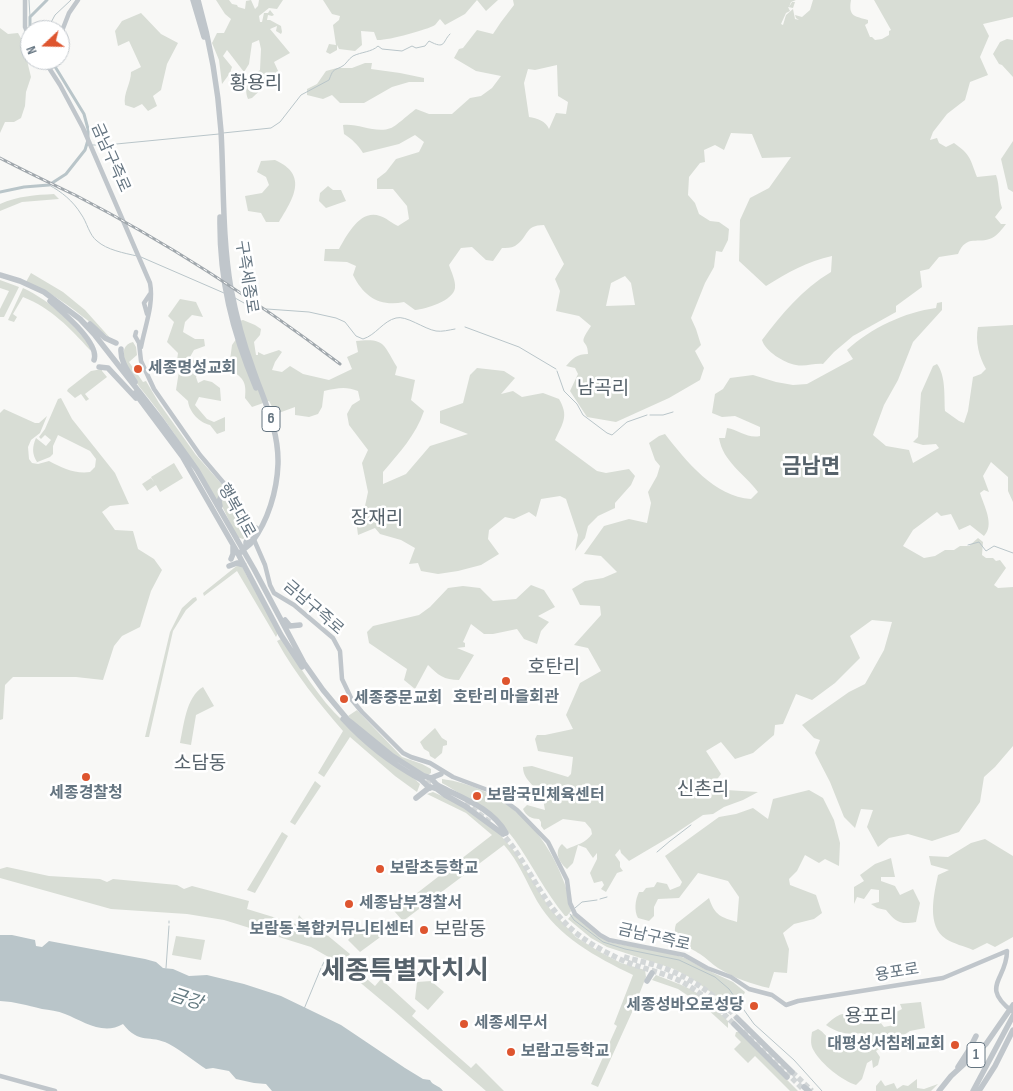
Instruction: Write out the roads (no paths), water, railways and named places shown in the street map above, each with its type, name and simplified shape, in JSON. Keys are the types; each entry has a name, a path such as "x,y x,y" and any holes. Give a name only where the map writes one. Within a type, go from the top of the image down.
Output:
{"highway":[{"name":"구즉세종로","path":"196,0 205,27 215,80 226,250 232,292 252,366 273,425 278,451 273,499 263,525 246,545"},
{"name":"구즉세종로","path":"196,0 205,40 219,129"},
{"name":"구즉세종로","path":"220,139 220,238 226,299 238,343 267,416 275,450 271,491 265,509 246,545"},
{"name":"행복대로","path":"0,276 20,281 44,292 86,325 184,456 229,531 246,545 252,566 292,639 302,663"},
{"name":"행복대로","path":"0,276 50,301 65,311 88,333 160,422"},
{"path":"44,292 73,310 104,338 116,343"},
{"path":"50,301 66,315 92,346 95,354 94,360"},
{"path":"121,349 124,365 160,422"},
{"path":"100,367 108,368 160,422"},
{"name":"행복대로","path":"184,456 197,470 223,518 233,544 246,545"},
{"path":"223,518 219,498 224,494 233,495"},
{"path":"229,531 240,540 244,540 246,545"},
{"name":"행복대로","path":"246,545 245,567 272,619 287,644 347,721 412,773 437,778 437,789 445,790 504,833"},
{"path":"229,566 238,563 245,567 247,565 252,566"},
{"path":"256,581 302,663"},
{"path":"269,596 288,624 293,626 300,625 291,630 292,639"},
{"path":"412,773 421,781 422,791"},
{"path":"422,791 437,778 438,783 445,790"},
{"path":"422,791 445,790"},
{"path":"720,1011 725,1011 726,1006"},
{"name":"1","path":"940,1089 951,1076 983,1048 1012,1011"},
{"name":"1","path":"973,1091 1012,1011"},
{"path":"734,1024 748,1033 756,1037 768,1046 772,1046 790,1074 748,1033 737,1018"},
{"path":"979,1091 1013,1030"},
{"path":"940,1089 963,1061 976,1036"}],"main road":[{"path":"25,0 25,20"},
{"path":"66,20 78,0"},
{"name":"금남구즉로","path":"51,70 60,84 93,149 151,287 146,318 135,336 140,350 141,361 154,389 200,456 233,495 257,545 274,593 294,605 330,635 338,645 342,679 355,705 403,753 428,762 437,778 465,781 480,786 501,796 517,810 542,835 552,849 567,880 573,911 600,935 609,940 684,955 708,968 731,977 749,989 772,995 786,1005"},
{"name":"금남구즉로","path":"140,350 148,305"},
{"path":"136,332 140,332 142,336 140,339 137,339"},
{"name":"용포로","path":"786,1005 798,1001 943,978 1008,951 1007,961 997,984 997,997 1012,1011"},
{"path":"0,1077 45,1091"},
{"path":"0,1077 55,1091"}],"water":[{"name":"금강","path":"0,935 12,935 35,940 36,946 42,947 49,941 145,959 156,962 163,968 173,969 189,976 207,975 281,996 341,1025 405,1068 423,1079 430,1080 443,1091 272,1091 266,1084 236,1079 229,1071 213,1068 206,1069 169,1044 134,1035 123,1024 116,1027 101,1028 59,1012 0,1001"}],"waterway":[{"path":"29,0 30,17"},
{"path":"30,20 30,17 47,0"},
{"path":"52,20 71,0"},
{"path":"223,133 271,128 280,122 301,95 329,80 333,71 343,66 353,56 373,50 378,46 382,49 402,51 412,46 416,48 425,46 429,41 441,45 450,34"},
{"path":"0,192 24,187 49,185 66,174 85,150 88,140 88,129 84,114 57,70"},
{"path":"86,145 106,145 219,134"},
{"path":"49,185 71,201 97,241 111,249 137,256"},
{"path":"141,257 224,293"},
{"path":"235,298 253,308 309,312 336,318 345,322 356,336 363,339 396,318 405,318 436,331 455,329"},
{"path":"465,327 519,347 556,369"},
{"path":"557,371 564,391 577,404 583,415 607,433 612,435 627,422 647,415"},
{"path":"650,415 663,415 673,412"},
{"path":"968,545 979,542 986,551 994,546 1013,553"},
{"path":"657,852 691,825"},
{"path":"600,899 607,897"},
{"path":"575,908 582,902 597,900"},
{"path":"570,914 574,920 603,942 625,949 679,960 715,977 729,989 754,1024 794,1060 822,1091"},
{"path":"166,968 169,926"},
{"path":"322,966 324,962"},
{"path":"304,1009 321,968"}],"tunnel":[{"path":"419,776 438,786"},
{"path":"465,803 491,823"},
{"path":"500,831 511,844 546,900 567,925 580,936 599,949 620,959 683,982 706,998 734,1024"},
{"path":"624,957 655,965 678,974 709,993 737,1018"},
{"path":"744,1030 805,1091"},
{"path":"792,1072 812,1091"}],"railway":[{"path":"0,158 110,213 178,253 244,295 340,364"}],"place":[{"name":"세종명성교회","path":"138,369"},
{"name":"호탄리 마을회관","path":"506,681"},
{"name":"세종중문교회","path":"344,699"},
{"name":"세종경찰청","path":"86,777"},
{"name":"보람국민체육센터","path":"477,796"},
{"name":"보람초등학교","path":"380,869"},
{"name":"세종남부경찰서","path":"349,904"},
{"name":"보람동 복합커뮤니티센터","path":"424,930"},
{"name":"세종성바오로성당","path":"754,1006"},
{"name":"세종세무서","path":"464,1024"},
{"name":"대평성서침례교회","path":"955,1045"},
{"name":"보람고등학교","path":"511,1052"}],"district":[{"name":"황용리","path":"256,84"},
{"name":"남곡리","path":"603,389"},
{"name":"금남면","path":"811,468"},
{"name":"장재리","path":"377,519"},
{"name":"호탄리","path":"554,668"},
{"name":"소담동","path":"200,764"},
{"name":"신촌리","path":"703,790"},
{"name":"보람동","path":"460,930"},
{"name":"세종특별자치시","path":"405,972"},
{"name":"용포리","path":"871,1017"}]}
